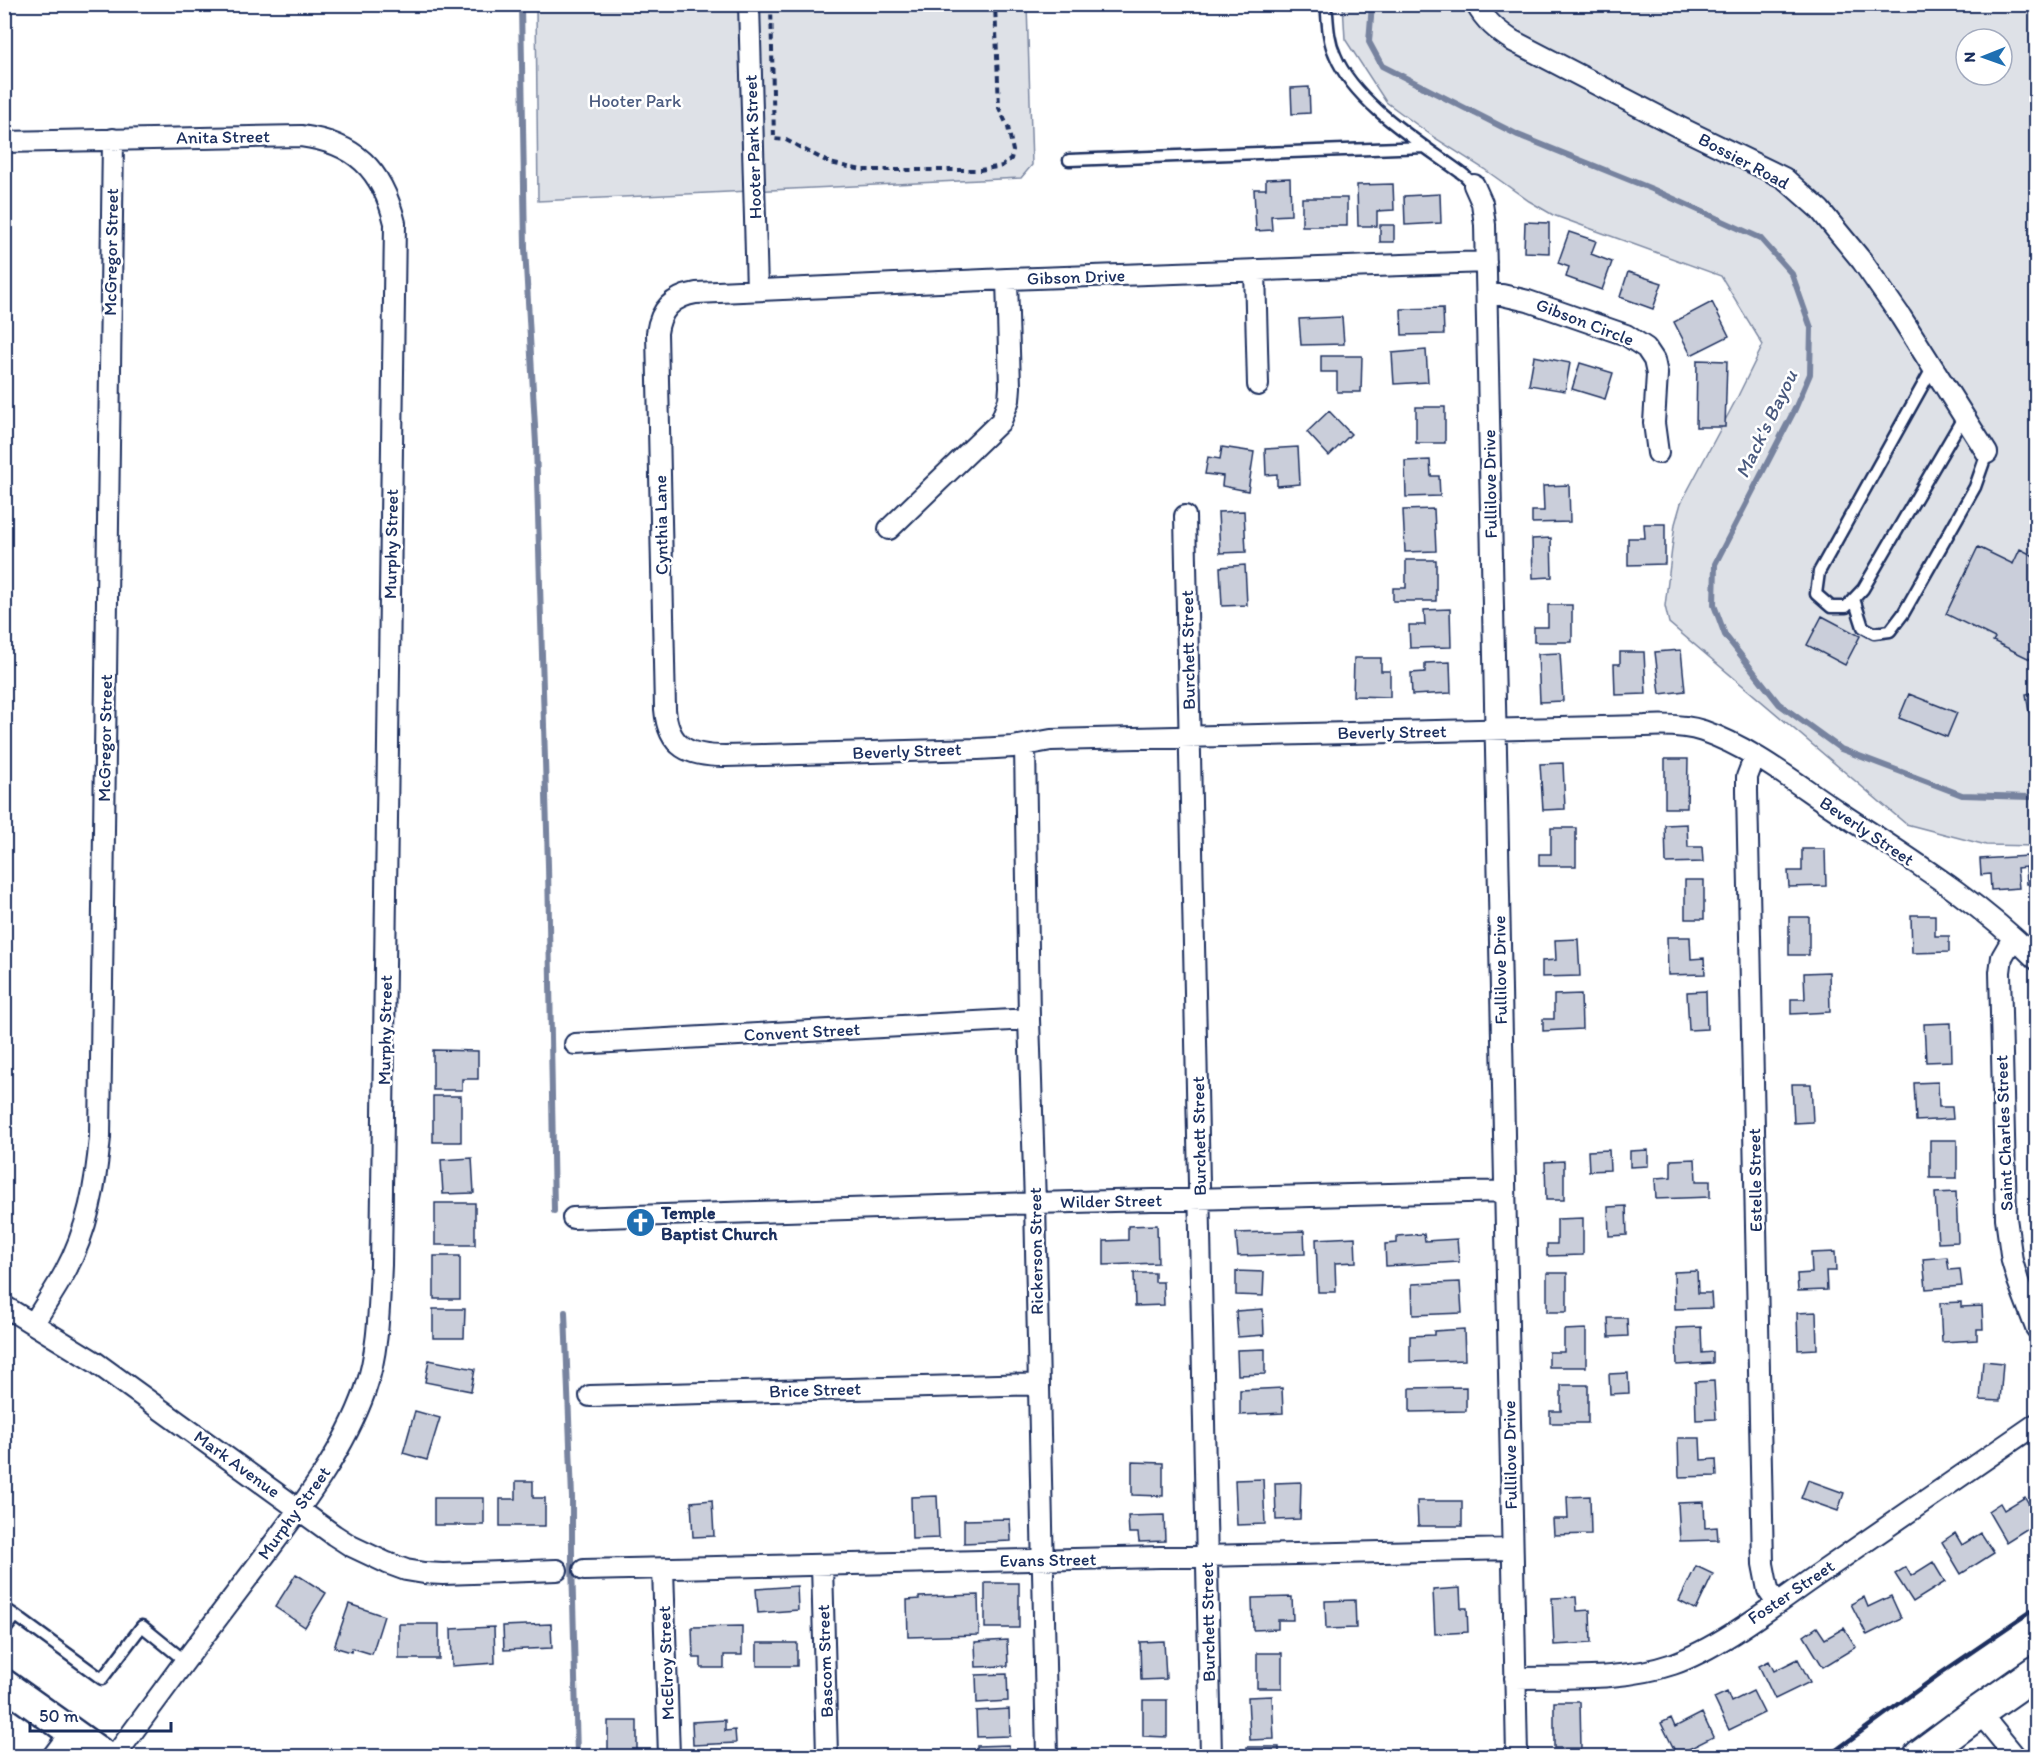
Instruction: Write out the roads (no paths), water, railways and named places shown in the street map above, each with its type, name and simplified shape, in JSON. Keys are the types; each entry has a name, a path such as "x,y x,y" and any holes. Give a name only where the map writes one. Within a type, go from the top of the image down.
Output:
{"main road":[{"path":"1920,1756 2037,1672"},
{"path":"4,1684 105,1756"}],"street":[{"name":"Hooter Park Street","path":"749,4 757,290"},
{"name":"Bossier Road","path":"1476,4 1482,16 1494,28 1513,41 1679,127 1784,178 1820,210 1862,261 1934,367 1987,453"},
{"name":"Anita Street","path":"4,142 301,136 319,138 346,148 362,159 375,174 384,190 395,223"},
{"name":"McGregor Street","path":"34,1323 65,1272 78,1243 89,1213 98,1165 101,1105 113,139"},
{"name":"Fullilove Drive","path":"1474,185 1484,212 1487,295 1517,1756"},
{"name":"Murphy Street","path":"115,1756 333,1459 366,1389 375,1352 381,1265 385,1060 395,223"},
{"name":"Gibson Drive","path":"669,304 685,295 696,293 1486,262"},
{"path":"1255,270 1258,385"},
{"path":"889,529 1001,420 1010,387 1007,279"},
{"name":"Gibson Circle","path":"1487,295 1502,295 1528,300 1626,334 1646,348 1654,360 1657,374 1654,423 1658,453"},
{"name":"Cynthia Lane","path":"669,304 658,323 657,333 665,709 671,737 679,745"},
{"name":"Burchett Street","path":"1185,516 1211,1756"},
{"name":"Beverly Street","path":"679,745 697,753 725,756 952,750 1025,745 1051,740 1681,726 1715,736 1755,756 1910,858 1979,909 2037,959"},
{"name":"Rickerson Street","path":"1025,745 1029,1019 1047,1756"},
{"name":"Estelle Street","path":"1755,756 1748,777 1747,791 1763,1564 1768,1590 1777,1603"},
{"name":"Saint Charles Street","path":"2013,938 2002,957 2000,972 2004,1194 2012,1261 2037,1328"},
{"name":"Convent Street","path":"575,1044 1029,1019"},
{"name":"Wilder Street","path":"573,1218 1505,1191"},
{"name":"Mark Avenue","path":"4,1306 95,1362 351,1546 406,1570 443,1574 557,1570"},
{"name":"Brice Street","path":"590,1396 1039,1384"},
{"name":"Foster Street","path":"1515,1678 1610,1677 1671,1664 1712,1645 1777,1603 2037,1424"},
{"name":"Evans Street","path":"584,1570 1512,1549"},
{"name":"Bascom Street","path":"822,1565 827,1756"},
{"name":"McElroy Street","path":"663,1569 669,1756"},
{"path":"1979,1712 2014,1756"},
{"path":"53,1756 71,1732"}],"lane":[{"path":"1327,14 1329,33 1336,57 1355,86 1381,113 1474,185"},
{"path":"1069,160 1426,147"},
{"path":"1934,367 1819,572 1816,594 1831,607 1846,607 1863,589 1964,416"},
{"path":"1854,599 1863,627 1874,633 1890,631 1903,614 1975,487 1987,453"},
{"path":"4,1608 102,1679 141,1626 185,1661"},
{"path":"4,1631 16,1616"}],"waterway":[{"path":"521,4 525,248 536,444 548,865 554,1211"},
{"name":"Mack's Bayou","path":"1372,4 1369,42 1382,66 1518,135 1652,189 1760,238 1792,274 1811,328 1810,374 1795,409 1715,564 1714,605 1725,635 1779,704 1841,749 1962,795 2030,797 2036,795"},
{"path":"565,1312 572,1498 577,1756"}],"railway":[{"path":"1828,1756 1941,1673 2036,1608"}],"place":[{"name":"Temple Baptist Church","path":"640,1223"}],"park label":[{"name":"Hooter Park","path":"635,101"}]}
